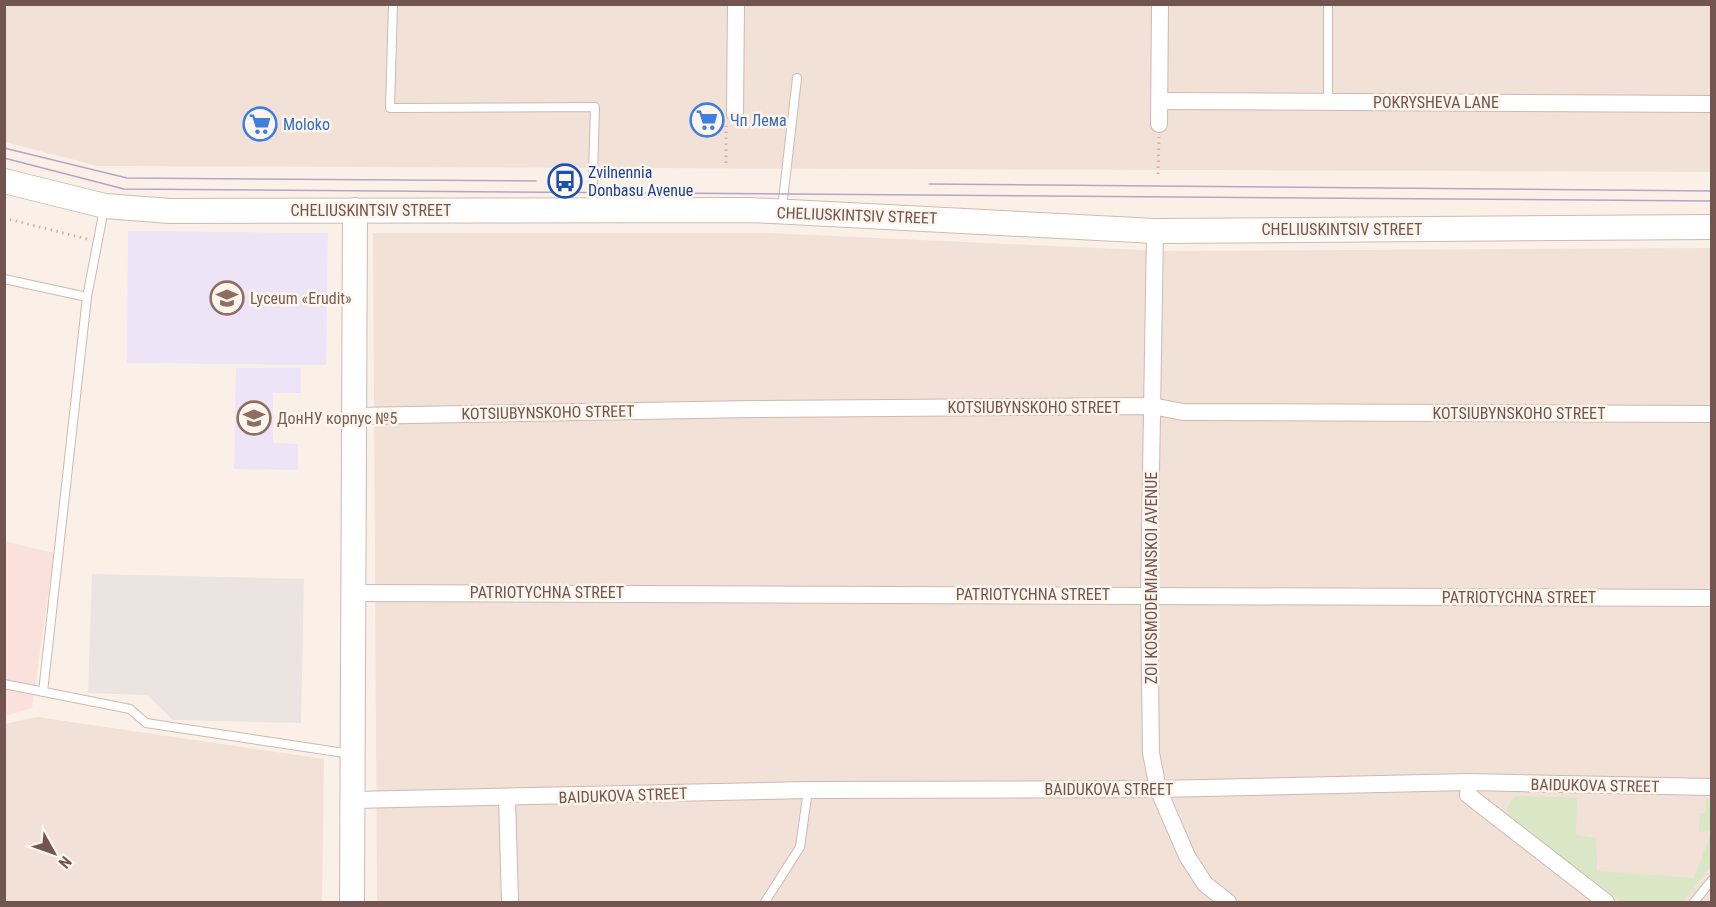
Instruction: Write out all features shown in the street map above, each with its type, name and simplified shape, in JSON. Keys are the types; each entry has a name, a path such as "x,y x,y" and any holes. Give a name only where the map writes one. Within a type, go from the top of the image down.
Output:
{"main road":[{"name":"CHELIUSKINTSIV STREET","path":"4,181 105,206 170,211 782,212 1155,231 1712,227"},
{"path":"352,903 355,210"}],"street":[{"path":"735,114 736,4"},
{"path":"1159,124 1160,4"},
{"name":"POKRYSHEVA LANE","path":"1160,101 1712,104"},
{"name":"ZOI KOSMODEMIANSKOI AVENUE","path":"1155,231 1149,595 1151,753 1158,789 1187,856 1205,884 1228,903"},
{"name":"KOTSIUBYNSKOHO STREET","path":"355,416 753,409 1152,406 1183,412 1712,414"},
{"name":"PATRIOTYCHNA STREET","path":"354,593 1712,598"},
{"path":"1469,782 1468,795 1606,903"},
{"name":"BAIDUKOVA STREET","path":"353,800 808,790 1158,789 1469,782 1712,787"},
{"path":"507,798 510,903"}],"lane":[{"path":"393,4 390,108 595,107 592,210"},
{"path":"1328,4 1328,101"},
{"path":"782,212 797,78"},
{"path":"43,692 87,297 105,206"},
{"path":"4,279 87,297"},
{"path":"4,684 130,710 146,723 353,754"},
{"path":"765,903 800,848 808,790"},
{"path":"1694,903 1712,880"}],"path":[{"path":"1158,174 1159,124"},
{"path":"4,218 98,242"}],"shaded area":[{"path":"4,5 1711,5 1711,172 98,166 5,142"},
{"name":"Lyceum «Erudit»","path":"128,231 328,233 326,365 127,363"},
{"path":"373,233 768,233 1163,251 1711,248 1711,902 377,902"},
{"name":"ДонНУ корпус №5","path":"236,368 301,368 301,393 273,393 273,443 298,444 298,470 234,469"},
{"path":"5,541 54,553 32,708 5,716"},
{"path":"92,574 304,579 301,723 173,720 147,695 88,693"},
{"path":"37,717 324,759 322,902 5,902 5,724"}],"green space":[{"path":"1515,796 1577,797 1576,835 1596,838 1597,871 1694,878 1711,833 1711,866 1683,902 1622,902 1513,821 1508,815 1507,807"},
{"path":"1706,800 1711,800 1711,831 1699,832 1700,813 1705,813"}],"tram line":[{"path":"4,148 127,178 536,181"},
{"path":"4,158 124,189 1712,201"},
{"path":"929,184 1712,191"}],"place":[{"name":"Чп Лема","path":"707,120"},
{"name":"Moloko","path":"260,124"},
{"name":"Zvilnennia Donbasu Avenue","path":"565,181"},
{"name":"Lyceum «Erudit»","path":"227,298"},
{"name":"ДонНУ корпус №5","path":"254,418"}]}
